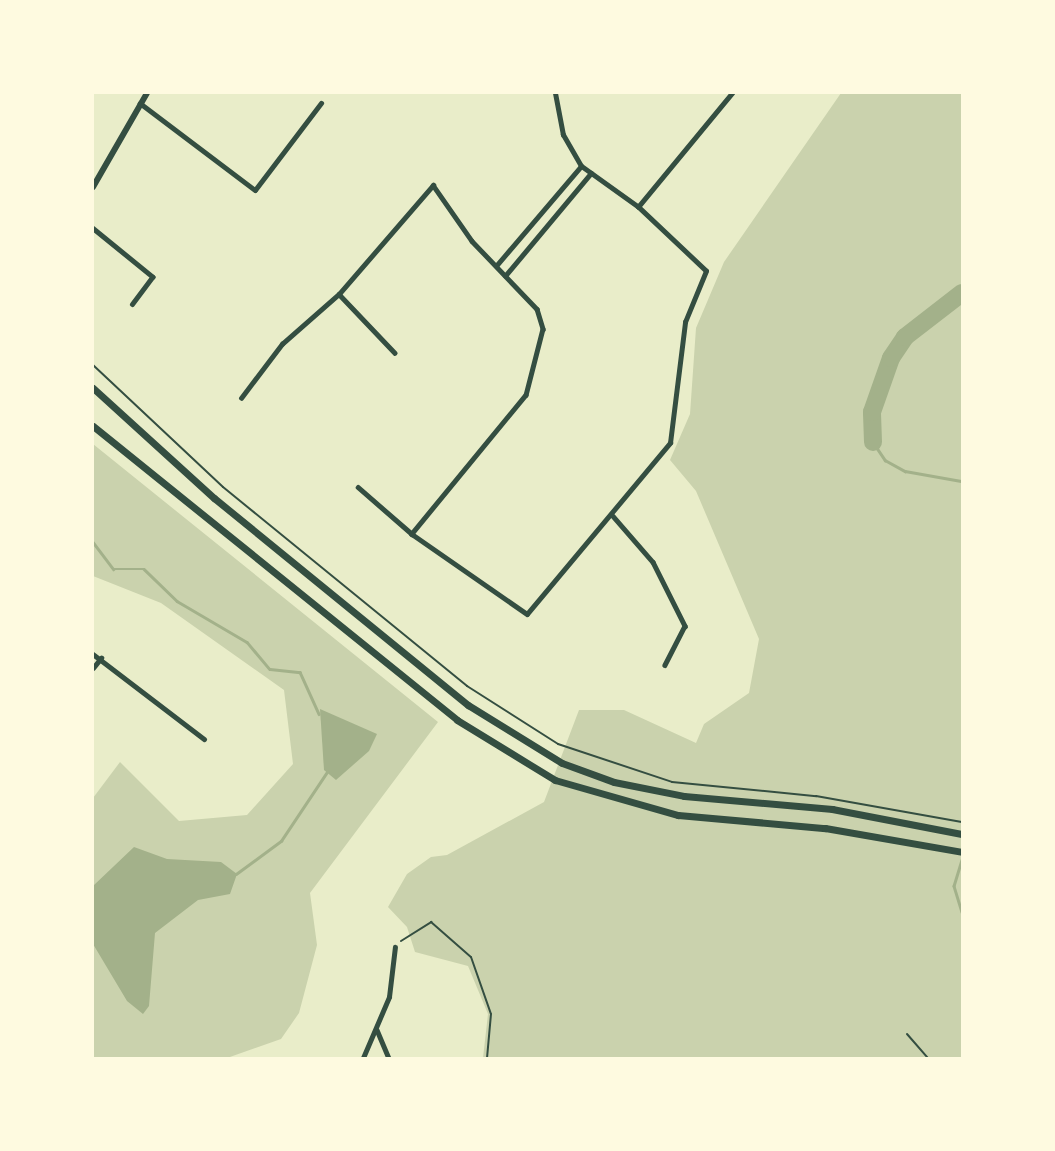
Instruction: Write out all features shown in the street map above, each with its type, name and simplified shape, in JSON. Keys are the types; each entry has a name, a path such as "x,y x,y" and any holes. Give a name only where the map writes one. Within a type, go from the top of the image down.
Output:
{"main road":[{"path":"93,388 214,498 468,705 562,763 614,782 684,796 832,809 962,834"},
{"path":"93,426 457,720 555,780 678,815 962,852"}],"street":[{"path":"93,187 139,102 147,93"},
{"path":"358,487 412,534 527,614 613,516 670,443 685,322 706,271 638,207 581,166 563,135 555,93"},
{"path":"638,207 732,93"},
{"path":"139,102 255,190 321,103"},
{"path":"496,267 581,166"},
{"path":"505,276 591,173"},
{"path":"241,398 282,344 339,294 433,185 496,267 537,309 543,329 526,395 412,534"},
{"path":"93,228 153,277 133,304"},
{"path":"339,294 394,353"},
{"path":"613,516 653,562 685,626 665,665"},
{"path":"93,654 204,739"},
{"path":"93,668 101,658"},
{"path":"363,1058 377,1030 395,947"},
{"path":"377,1030 389,1058"}],"path":[{"path":"93,365 223,487 530,730 586,757 672,782 929,815 962,822"},
{"path":"395,947 432,922 471,957 491,1014 487,1058"},
{"path":"907,1034 928,1058"}],"shaded area":[{"path":"841,93 962,93 962,1058 483,1058 488,1014 468,966 415,952 407,927 388,907 407,874 431,857 447,855 544,802 579,710 624,710 696,743 704,724 749,693 759,639 696,491 670,460 690,414 696,328 724,262"},
{"path":"93,444 438,722 310,893 317,945 299,1013 281,1039 227,1058 93,1058 93,798 120,762 179,821 247,815 293,764 284,690 161,603 93,576"},
{"path":"320,709 377,734 369,751 336,780 324,770"},
{"path":"134,847 167,859 221,862 237,874 230,894 198,900 155,933 149,1006 143,1014 127,1001 93,944 93,886"}],"waterway":[{"path":"873,442 872,412 891,358 905,337 962,293"},
{"path":"873,442 885,460 905,471 962,481"},
{"path":"93,542 113,569 144,569 177,601 247,642 270,669 300,672 319,714"},
{"path":"236,874 281,841 327,772"},
{"path":"962,860 954,886 962,912"}]}
